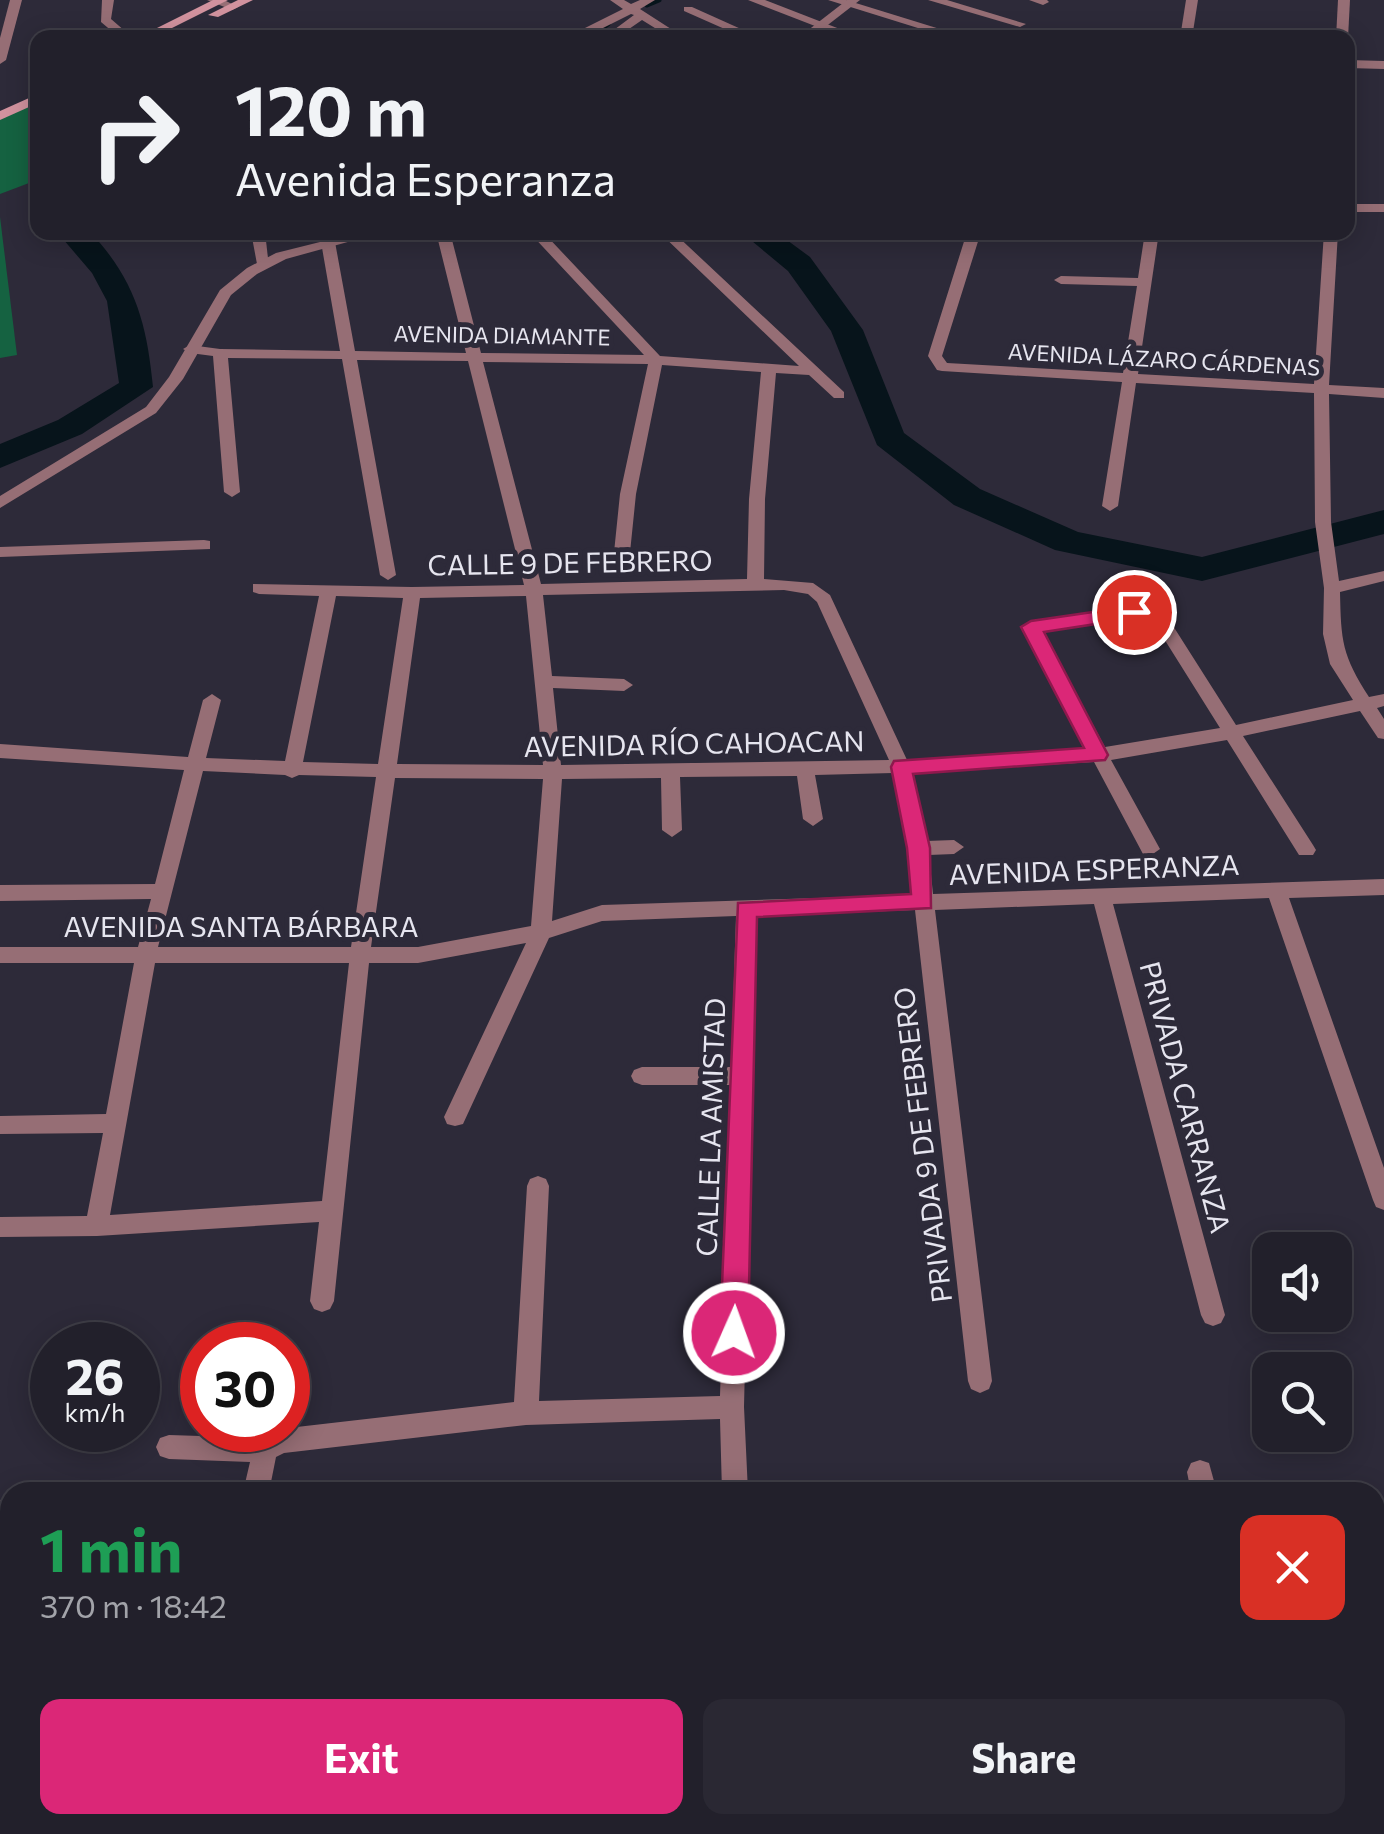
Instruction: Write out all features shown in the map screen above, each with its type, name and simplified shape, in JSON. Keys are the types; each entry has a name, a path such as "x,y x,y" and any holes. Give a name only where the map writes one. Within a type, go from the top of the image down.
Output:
{"main road":[{"path":"160,30 221,2 247,0"},
{"path":"179,30 221,2"},
{"path":"0,103 30,90"},
{"path":"0,116 30,102"}],"street":[{"path":"0,60 16,0"},
{"path":"108,0 106,20 118,30"},
{"path":"616,0 666,30"},
{"path":"617,30 648,0"},
{"path":"754,0 831,30"},
{"path":"934,0 1020,24"},
{"path":"1187,30 1192,0"},
{"path":"1342,30 1344,0"},
{"path":"812,30 845,2 938,30"},
{"path":"688,8 738,30"},
{"path":"591,30 636,12"},
{"path":"1355,64 1384,66"},
{"path":"1355,208 1384,208"},
{"path":"260,240 264,264"},
{"path":"0,503 151,410 176,379 225,293 264,264 338,240"},
{"path":"445,240 534,591 553,774 540,932 455,1117"},
{"path":"543,240 656,360 628,494 620,572"},
{"path":"674,240 839,395"},
{"name":"AVENIDA LÁZARO CÁRDENAS","path":"971,240 935,356 942,367 1384,393"},
{"path":"1110,506 1151,240"},
{"path":"1330,240 1321,388 1323,522 1332,588 1332,634 1339,664 1384,733"},
{"path":"328,242 388,575"},
{"path":"1061,280 1144,282"},
{"name":"AVENIDA DIAMANTE","path":"190,349 220,353 656,360 813,371"},
{"path":"220,353 232,492"},
{"path":"756,585 757,498 769,368"},
{"path":"0,552 204,545"},
{"path":"1332,588 1384,576"},
{"name":"CALLE 9 DE FEBRERO","path":"260,588 328,593 756,585 813,589"},
{"name":"PRIVADA 9 DE FEBRERO","path":"813,589 824,599 901,767 918,848 980,1381"},
{"path":"292,771 328,593"},
{"path":"322,1301 329,1210 336,1182 360,956 412,593"},
{"path":"1150,848 1031,627 1148,612 1162,622 1306,850"},
{"path":"544,682 624,685"},
{"path":"96,1226 146,955 212,700"},
{"name":"AVENIDA RÍO CAHOACAN","path":"0,751 193,768 292,771 553,774 901,767 1098,755 1384,700"},
{"path":"805,769 813,819"},
{"path":"670,772 672,830"},
{"path":"918,848 954,846"},
{"name":"AVENIDA ESPERANZA","path":"540,932 602,913 1384,887"},
{"path":"1276,890 1384,1200"},
{"path":"0,893 162,891"},
{"name":"PRIVADA CARRANZA","path":"1100,895 1214,1315"},
{"name":"CALLE LA AMISTAD","path":"736,1482 732,1406 746,909"},
{"name":"AVENIDA SANTA BÁRBARA","path":"0,955 418,955 540,932"},
{"path":"642,1076 741,1076"},
{"path":"0,1125 113,1123"},
{"path":"526,1413 538,1186"},
{"path":"0,1227 96,1226 329,1210"},
{"path":"310,1438 526,1413 732,1406"},
{"path":"169,1447 180,1447"},
{"path":"258,1482 265,1452"}],"green space":[{"path":"30,105 30,183 0,194 0,118"},
{"path":"0,217 17,355 0,358"}],"waterway":[{"path":"647,5 659,0"},
{"path":"599,30 608,24"},
{"path":"0,457 70,427 136,387 123,301 105,269 80,240"},
{"path":"767,240 799,264 847,330 889,438 967,497 1068,542 1202,569 1384,522"}],"route":[{"path":"734,1333 746,909 923,902 918,848 901,767 1098,755 1031,627 1134,612"}]}
